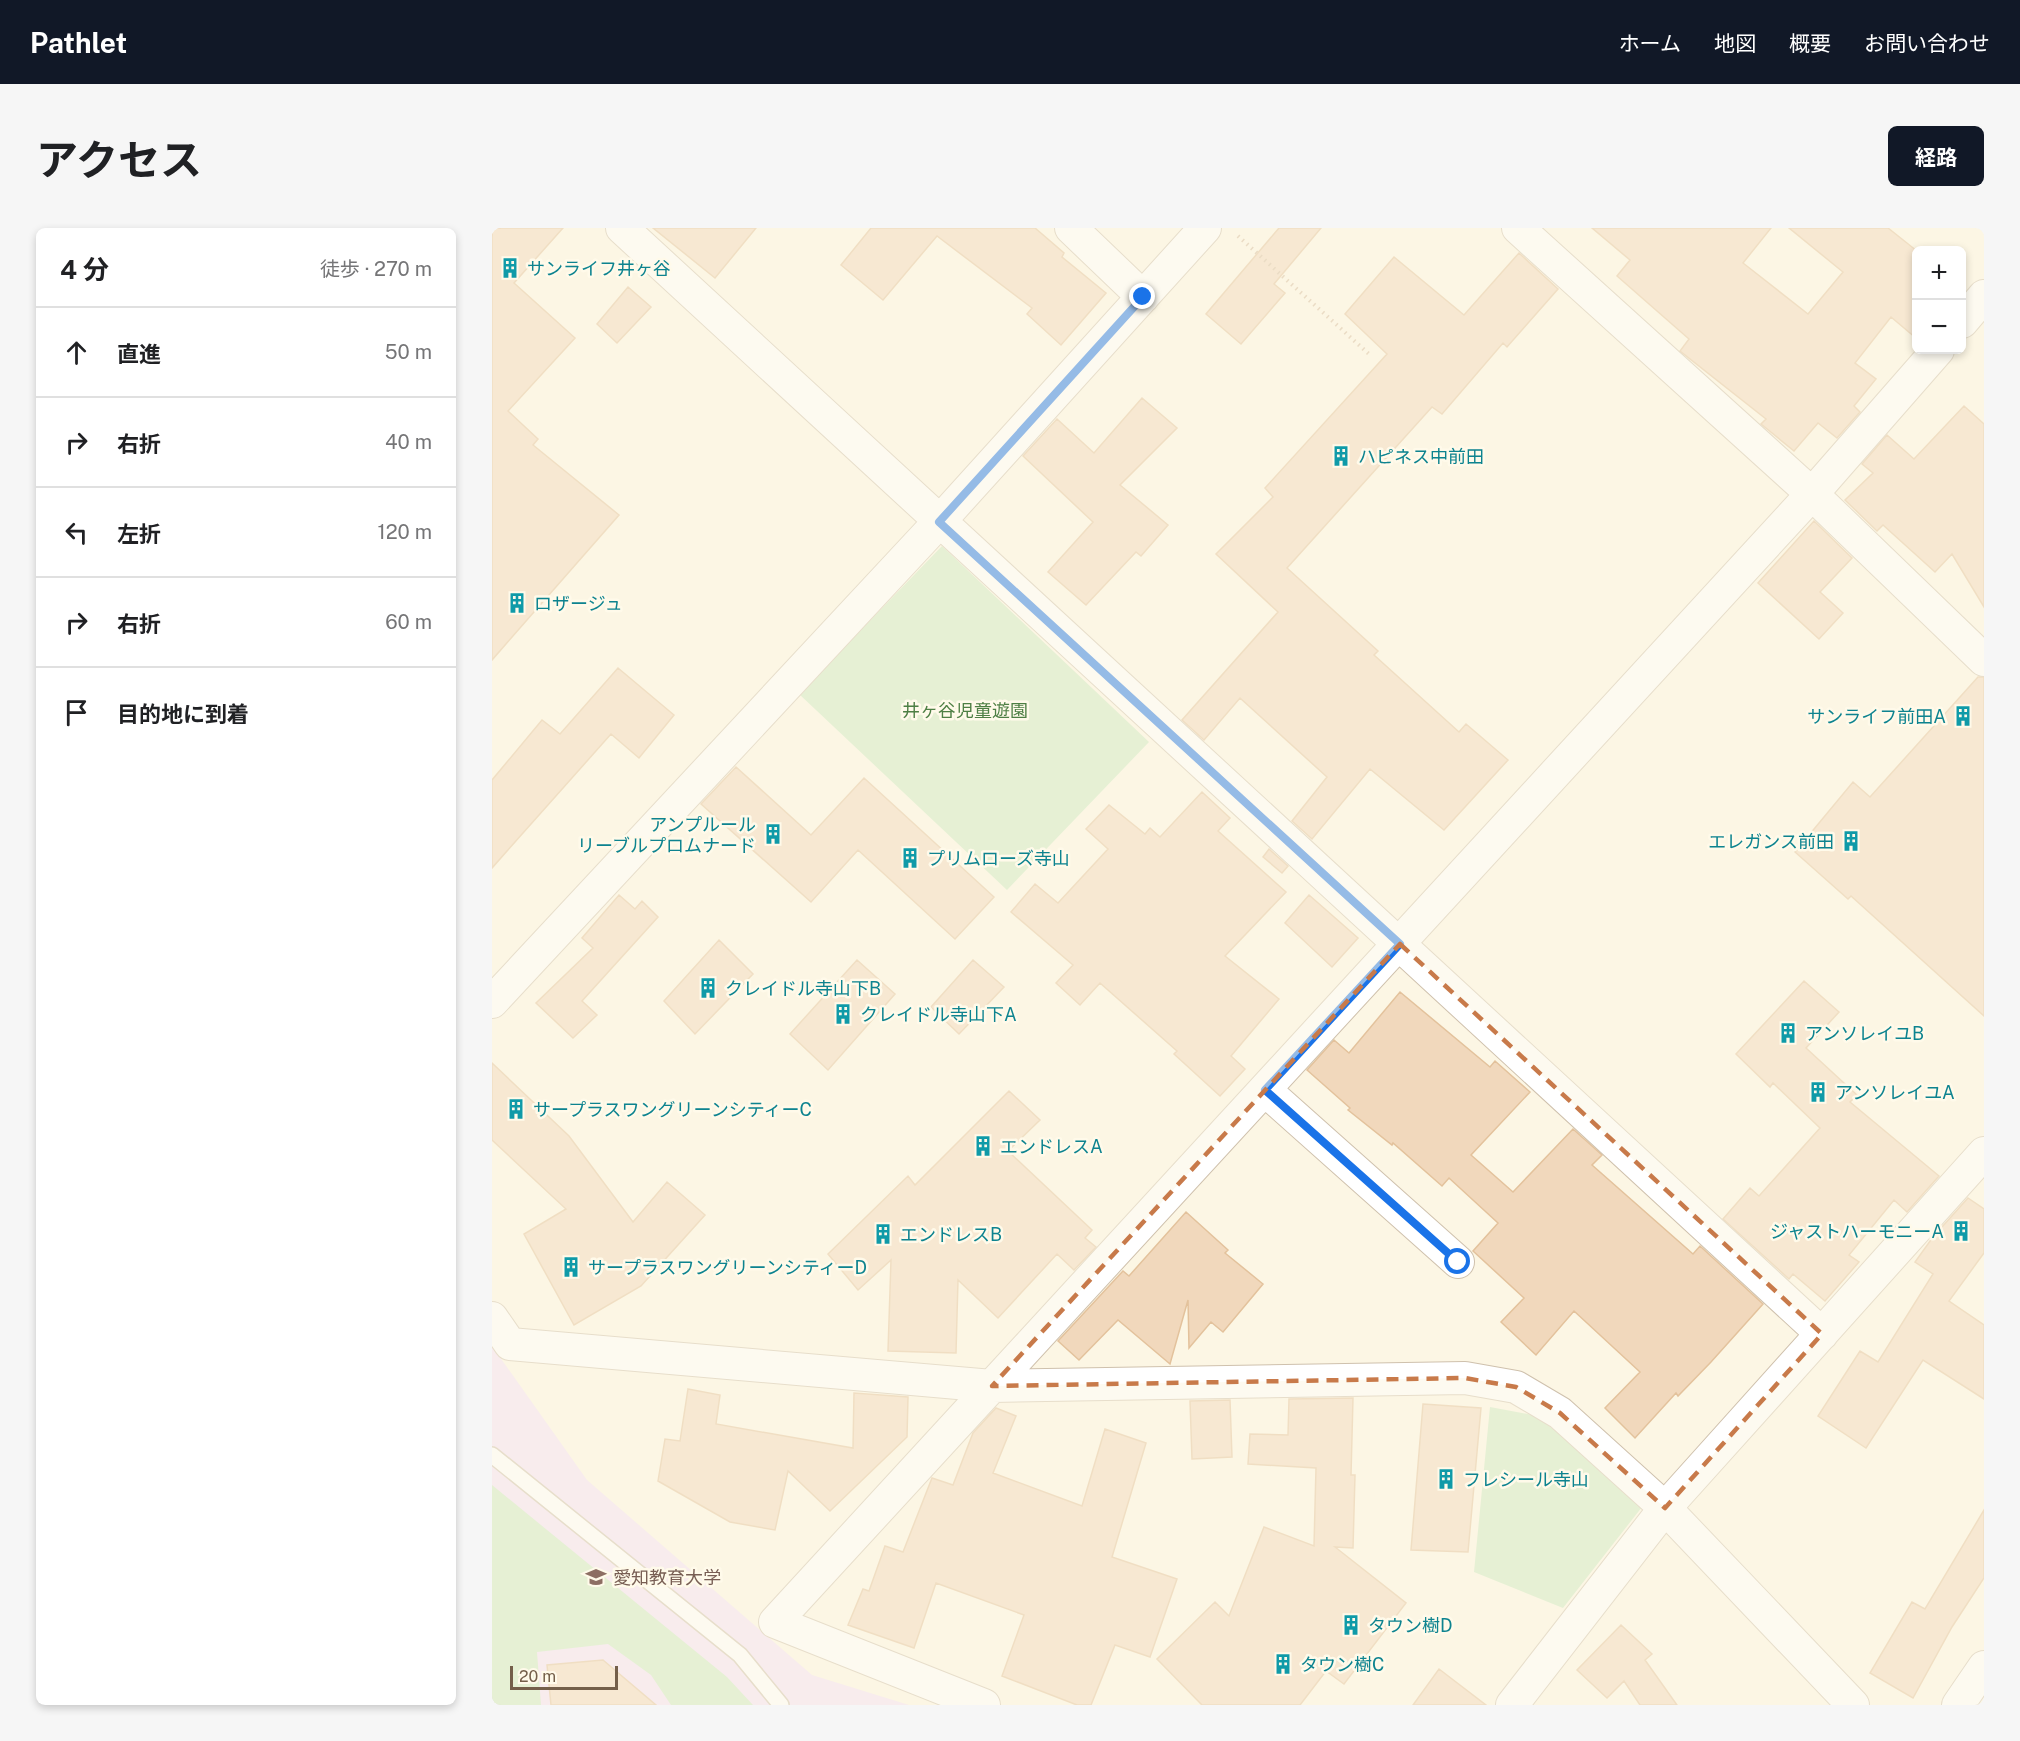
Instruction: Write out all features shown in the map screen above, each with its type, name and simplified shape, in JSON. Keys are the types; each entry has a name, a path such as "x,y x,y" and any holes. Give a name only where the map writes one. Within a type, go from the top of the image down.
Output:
{"street":[{"path":"622,228 1822,1334"},
{"path":"1071,228 1143,297"},
{"path":"492,1002 939,522 1205,228"},
{"path":"1518,228 1812,494 1984,660"},
{"path":"1966,317 1984,296"},
{"path":"984,1705 775,1622 1812,494 1934,354"},
{"path":"1265,1090 1458,1262"},
{"path":"1512,1705 1665,1508 1984,1153"},
{"path":"492,1318 510,1344 992,1386 1465,1378 1516,1387 1560,1413 1665,1508 1853,1705"},
{"path":"1958,1705 1984,1667"}],"lane":[{"path":"492,1455 740,1655 781,1705"}],"path":[{"path":"1229,228 1369,354"}],"highlighted area":[{"path":"1400,944 1822,1334 1665,1508 1560,1413 1516,1387 1465,1378 992,1386"}],"shaded area":[{"name":"愛知教育大学","path":"492,1346 587,1480 812,1675 909,1705 492,1705"}],"green space":[{"name":"井ヶ谷児童遊園","path":"942,546 1149,742 1007,890 799,694"},
{"path":"1490,1407 1533,1415 1568,1439 1642,1507 1563,1608 1474,1572"},
{"path":"492,1485 727,1677 753,1705 671,1705 651,1675 608,1644 537,1652 541,1705 492,1705"}],"building":[{"path":"492,228 563,228 514,283 575,338 508,411 538,439 533,445 619,515 492,660"},
{"path":"653,228 756,228 715,278"},
{"path":"871,228 1035,228 1064,253 1062,257 1106,293 1061,345 1027,314 1032,308 937,236 883,300 841,265"},
{"path":"1279,228 1321,228 1274,284 1285,293 1241,344 1206,314"},
{"path":"1592,228 1771,228 1743,263 1808,314 1843,272 1789,228 1888,228 1912,247 1912,335 1891,317 1855,363 1876,379 1854,406 1860,412 1837,438 1818,423 1794,451 1761,424 1766,419 1680,351 1689,339 1617,276 1630,260"},
{"path":"1519,253 1558,289 1507,347 1503,343 1442,414 1432,407 1287,568 1378,651 1374,655 1459,732 1466,724 1508,760 1444,830 1370,769 1312,839 1292,821 1327,777 1240,698 1204,740 1182,720 1278,612 1216,554 1273,497 1265,488 1387,354 1345,314 1394,257 1464,315"},
{"path":"628,287 651,307 617,343 597,324"},
{"path":"1142,398 1177,428 1120,485 1168,525 1141,556 1136,552 1086,605 1048,572 1093,522 1023,456 1057,419 1094,453"},
{"path":"1964,406 1984,424 1984,607 1952,554 1935,572 1883,525 1877,531 1845,500 1873,473 1862,464 1887,435 1914,459"},
{"path":"1814,521 1852,558 1820,592 1843,613 1819,639 1758,583"},
{"path":"618,668 674,715 639,758 611,734 492,868 492,780 542,720 560,734"},
{"path":"1978,677 1984,677 1984,1016 1851,896 1848,899 1795,852 1853,782 1870,797"},
{"path":"736,767 811,835 864,778 994,897 955,939 858,850 811,902 701,804"},
{"path":"1202,792 1230,818 1218,831 1286,892 1225,956 1279,999 1231,1056 1245,1069 1220,1096 1174,1054 1177,1051 1100,983 1080,1005 1056,983 1073,965 1011,912 1035,884 1058,903 1108,849 1086,829 1109,805 1145,834 1150,828 1160,837"},
{"path":"1269,849 1288,866 1282,873 1263,857"},
{"path":"619,895 635,909 642,901 658,917 582,1001 597,1015 573,1038 536,1003 593,948 582,938"},
{"path":"1309,895 1358,938 1332,967 1285,923"},
{"name":"クレイドル寺山下B","path":"719,940 753,974 695,1034 664,1001"},
{"name":"クレイドル寺山下A","path":"857,960 895,994 828,1070 790,1034"},
{"path":"973,960 1004,987 959,1034 931,1007"},
{"path":"1804,981 1839,1012 1806,1048 1857,1095 1850,1102 1939,1176 1907,1212 1894,1200 1849,1255 1859,1262 1825,1301 1793,1274 1789,1279 1723,1219 1750,1188 1759,1196 1820,1128 1773,1083 1770,1087 1736,1054"},
{"path":"1400,992 1490,1067 1495,1061 1530,1092 1471,1155 1513,1192 1573,1129 1602,1155 1592,1165 1693,1254 1700,1246 1763,1304 1711,1362 1678,1396 1676,1393 1635,1438 1605,1408 1640,1372 1574,1311 1536,1355 1501,1322 1524,1298 1473,1251 1498,1223 1449,1178 1442,1186 1393,1143 1392,1145 1348,1110 1350,1108 1307,1070 1334,1040 1349,1053"},
{"path":"492,1063 569,1136 633,1222 667,1182 705,1215 641,1286 574,1325 524,1234 566,1209 492,1140"},
{"path":"1009,1091 1040,1120 1008,1151 1092,1230 1085,1238 1096,1247 1074,1270 1057,1254 998,1318 958,1280 956,1353 888,1351 891,1260 858,1290 828,1254 908,1176 915,1185"},
{"path":"1968,1198 1984,1209 1984,1253 1949,1301 1984,1325 1984,1399 1923,1360 1866,1448 1818,1416 1860,1351 1878,1362 1933,1274 1915,1262 1933,1237"},
{"path":"1186,1212 1228,1250 1225,1253 1263,1284 1223,1332 1211,1322 1189,1348 1188,1300 1170,1364 1118,1320 1079,1360 1058,1341 1123,1271 1129,1276"},
{"path":"688,1389 720,1395 716,1424 853,1448 854,1393 908,1397 907,1437 830,1511 788,1471 775,1530 730,1522 658,1481 665,1439 680,1441"},
{"path":"1353,1398 1351,1475 1355,1475 1353,1548 1335,1547 1406,1603 1344,1684 1326,1671 1300,1705 1202,1705 1157,1659 1215,1602 1229,1616 1264,1527 1314,1546 1316,1468 1248,1464 1250,1434 1288,1435 1289,1399"},
{"path":"1230,1400 1232,1457 1192,1459 1190,1401"},
{"name":"フレシール寺山","path":"1423,1404 1481,1408 1468,1552 1411,1550"},
{"path":"996,1408 1016,1416 993,1473 1082,1506 1105,1429 1146,1443 1112,1557 1177,1579 1150,1657 1115,1645 1091,1705 1077,1705 1002,1676 1024,1615 936,1583 914,1648 848,1625 863,1589 869,1591 885,1546 903,1552 932,1478 953,1485 973,1433"},
{"path":"1984,1510 1984,1578 1952,1627 1913,1698 1870,1673 1912,1602 1925,1609"},
{"path":"1621,1625 1652,1654 1645,1660 1677,1705 1640,1705 1624,1681 1607,1698 1577,1670"},
{"path":"603,1660 656,1705 551,1705 547,1665"},
{"path":"1439,1669 1486,1705 1413,1705"}],"place":[{"name":"サンライフ井ヶ谷","path":"510,268"},
{"name":"ハピネス中前田","path":"1341,456"},
{"name":"ロザージュ","path":"517,603"},
{"name":"サンライフ前田A","path":"1963,716"},
{"name":"アンプルール リーブルプロムナード","path":"773,834"},
{"name":"エレガンス前田","path":"1851,841"},
{"name":"プリムローズ寺山","path":"910,858"},
{"name":"クレイドル寺山下B","path":"708,988"},
{"name":"クレイドル寺山下A","path":"843,1014"},
{"name":"アンソレイユB","path":"1788,1033"},
{"name":"アンソレイユA","path":"1818,1092"},
{"name":"サープラスワングリーンシティーC","path":"516,1109"},
{"name":"エンドレスA","path":"983,1146"},
{"name":"ジャストハーモニーA","path":"1961,1231"},
{"name":"エンドレスB","path":"883,1234"},
{"name":"サープラスワングリーンシティーD","path":"571,1267"},
{"name":"フレシール寺山","path":"1446,1479"},
{"name":"愛知教育大学","path":"596,1577"},
{"name":"タウン樹D","path":"1351,1625"},
{"name":"タウン樹C","path":"1283,1664"}],"route":[{"path":"1143,297 939,522 1400,944 1265,1090 1458,1262"}]}
